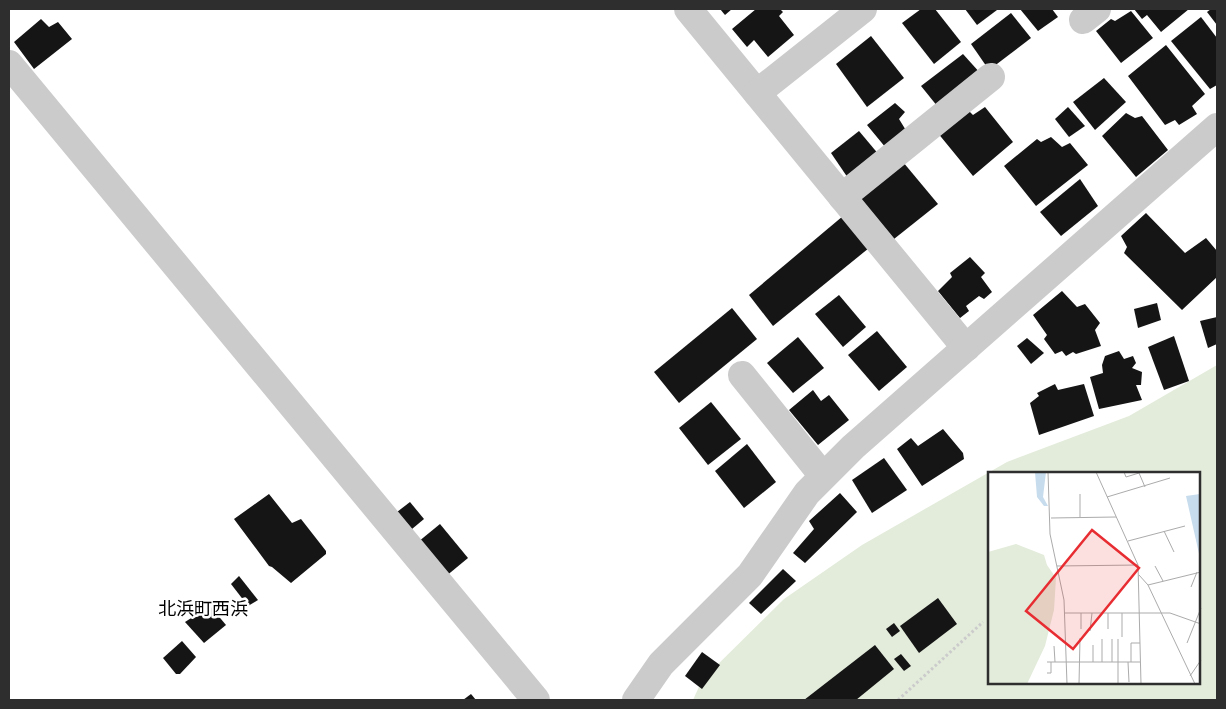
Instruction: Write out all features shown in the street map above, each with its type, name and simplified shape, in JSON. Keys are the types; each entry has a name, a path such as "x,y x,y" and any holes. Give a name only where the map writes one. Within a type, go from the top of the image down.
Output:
{"street":[{"path":"688,9 966,348"},
{"path":"757,93 864,9"},
{"path":"9,64 536,700"},
{"path":"842,197 991,77"},
{"path":"636,700 661,664 750,575 807,492 823,476 853,447 1217,127"},
{"path":"742,375 823,476"}],"path":[{"path":"898,700 983,622"}],"green space":[{"path":"1217,365 1217,700 693,700 702,680 784,599 862,545 988,473 988,684 1201,684 1201,472 990,472 1007,462 1129,416"}],"building":[{"path":"720,9 732,9 725,15"},
{"path":"756,9 780,9 783,12 779,16 794,35 768,57 754,40 747,47 732,29"},
{"path":"921,9 935,9 961,42 934,64 902,23"},
{"path":"965,9 997,9 997,10 977,25"},
{"path":"1020,9 1052,9 1058,17 1038,31"},
{"path":"1134,9 1189,9 1161,32 1147,15 1142,19"},
{"path":"1211,9 1217,9 1217,25 1207,12"},
{"path":"1131,11 1153,38 1121,63 1096,31 1111,19 1115,21"},
{"path":"1011,13 1031,38 989,70 971,44"},
{"path":"1201,17 1217,38 1217,85 1210,89 1171,41"},
{"path":"41,19 49,27 58,22 72,39 34,69 14,42"},
{"path":"871,36 904,78 867,107 836,64"},
{"path":"1166,45 1205,94 1192,106 1197,114 1179,125 1175,120 1165,125 1128,76"},
{"path":"963,54 981,74 938,107 921,86"},
{"path":"1104,78 1126,102 1095,130 1073,102"},
{"path":"895,103 905,112 899,119 907,132 886,148 867,125"},
{"path":"985,107 1013,142 973,176 937,132 966,108 973,115"},
{"path":"1068,107 1085,126 1069,137 1055,119"},
{"path":"1126,113 1135,118 1142,116 1168,150 1136,177 1102,136"},
{"path":"859,131 880,156 850,181 831,153"},
{"path":"1051,137 1062,147 1070,143 1088,165 1036,206 1004,166 1037,139 1041,142"},
{"path":"903,162 938,204 894,239 860,198"},
{"path":"1080,179 1098,206 1061,236 1040,212"},
{"path":"1146,213 1185,253 1206,238 1217,251 1217,277 1182,310 1124,253 1127,247 1121,236"},
{"path":"843,216 869,248 773,326 749,295"},
{"path":"970,257 985,273 981,277 992,292 984,299 979,296 966,306 969,311 960,318 938,291 952,277 950,273"},
{"path":"1062,291 1077,307 1085,304 1100,323 1095,330 1101,346 1076,354 1073,352 1066,356 1062,351 1055,354 1044,339 1047,335 1033,315"},
{"path":"839,295 866,327 843,347 815,314"},
{"path":"1157,303 1161,320 1138,328 1134,309"},
{"path":"732,308 757,339 679,403 654,372"},
{"path":"1217,317 1217,344 1208,348 1200,321"},
{"path":"877,331 907,367 879,391 848,355"},
{"path":"1174,336 1189,381 1164,390 1148,347"},
{"path":"798,337 824,368 793,393 767,363"},
{"path":"1027,338 1044,353 1031,364 1017,346"},
{"path":"1119,351 1124,359 1133,356 1136,363 1132,368 1142,372 1141,385 1136,385 1142,400 1099,409 1090,377 1103,373 1102,365 1105,356"},
{"path":"1055,384 1058,390 1084,384 1094,416 1039,435 1030,403 1039,396 1037,393"},
{"path":"813,390 821,401 829,395 849,420 818,445 789,410"},
{"path":"711,402 741,439 708,465 679,428"},
{"path":"943,429 963,453 964,459 922,486 897,449 911,438 918,446"},
{"path":"747,444 776,482 744,508 715,471"},
{"path":"884,458 907,490 872,513 852,480"},
{"path":"840,493 857,512 805,563 793,553 814,529 809,521"},
{"path":"269,494 292,523 301,519 326,551 326,554 291,583 269,566 234,519"},
{"path":"410,502 424,519 412,529 397,512"},
{"path":"440,524 468,558 445,577 418,542"},
{"path":"783,569 796,581 761,614 749,603"},
{"path":"239,576 258,600 248,606 231,584"},
{"path":"938,598 957,624 919,653 900,626"},
{"path":"210,606 226,625 204,643 185,622"},
{"path":"894,623 900,631 892,637 886,629"},
{"path":"182,641 196,657 180,674 176,674 163,658"},
{"path":"875,645 894,669 856,700 804,700"},
{"path":"702,652 720,665 702,689 685,676"},
{"path":"901,654 911,666 904,671 894,659"},
{"path":"471,694 476,700 463,700"}],"district":[{"name":"北浜町西浜","path":"203,608"}]}
